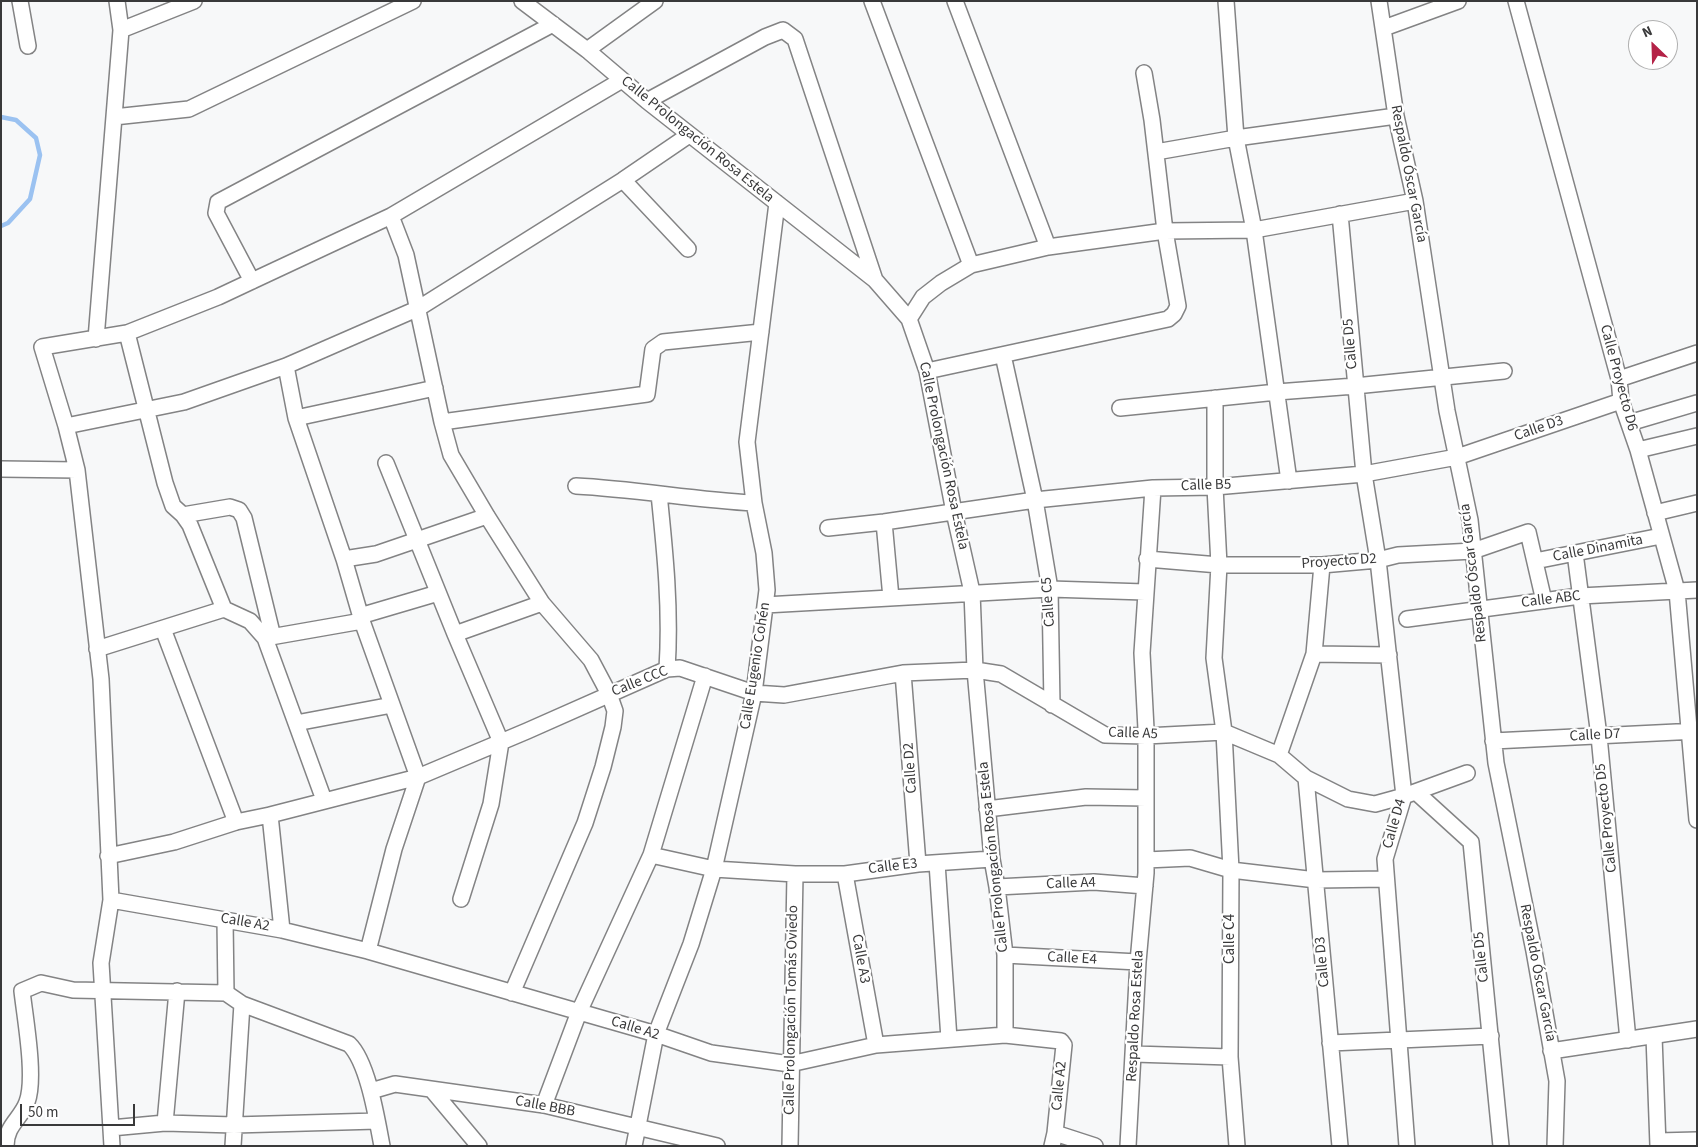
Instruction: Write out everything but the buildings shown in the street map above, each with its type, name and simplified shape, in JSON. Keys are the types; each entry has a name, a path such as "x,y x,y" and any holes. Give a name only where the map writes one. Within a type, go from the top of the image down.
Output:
{"street":[{"path":"20,1 28,46"},
{"path":"96,339 121,30 117,1"},
{"path":"121,30 194,1"},
{"path":"114,116 189,108 413,1"},
{"name":"Calle Prolongación Rosa Estela","path":"522,1 587,50 646,101 875,280 909,319 927,371 954,512 972,592 975,670 987,809 1005,956 1005,1035"},
{"path":"587,50 655,1"},
{"path":"872,1 971,264"},
{"path":"954,1 1048,247"},
{"path":"1226,1 1236,138 1254,230 1289,481"},
{"name":"Respaldo Óscar García","path":"1379,1 1396,116 1414,201 1441,376 1470,520 1496,763 1534,950 1557,1081 1555,1146"},
{"path":"1384,28 1458,1"},
{"name":"Calle Proyecto D6","path":"1516,1 1619,378 1621,401 1638,450 1677,591 1693,731 1697,820"},
{"path":"252,281 216,213 218,202 552,24"},
{"path":"646,101 765,37 783,30 795,39 875,280"},
{"path":"927,371 1168,319 1174,314 1178,306 1165,231 1144,72"},
{"path":"112,1146 101,963 111,900 101,679 77,470 42,347 127,334 218,297 391,216 622,80"},
{"path":"1156,152 1236,138 1396,116"},
{"path":"66,426 184,402 286,366 419,308 623,180 689,135"},
{"path":"623,180 688,249"},
{"path":"909,319 923,297 971,264 1048,247 1165,231 1254,230 1414,201"},
{"name":"Calle Eugenio Cohén","path":"634,1146 656,1034 691,944 714,869 754,693 767,590 764,553 754,503 747,442 777,203"},
{"name":"Calle D5","path":"1340,214 1364,474"},
{"path":"391,216 406,255 419,308 442,422 451,455 486,516 542,603 591,660 609,694 615,711 603,767 585,822 512,993"},
{"path":"442,422 647,394 653,350 663,342 760,332"},
{"path":"127,334 165,483 173,506 190,525 224,609"},
{"path":"1619,378 1697,353"},
{"name":"Calle C5","path":"1003,355 1035,500 1050,588 1052,705"},
{"path":"286,366 296,418 344,558 361,619 418,776 394,849 368,951"},
{"path":"1120,408 1504,371"},
{"path":"296,418 435,388"},
{"path":"1215,398 1219,565"},
{"name":"Calle D3","path":"1457,457 1621,401"},
{"path":"1628,423 1697,402"},
{"path":"1638,450 1697,436"},
{"name":"Calle B5","path":"828,528 884,522 1035,500 1153,488 1216,487 1364,474 1457,457"},
{"path":"386,463 438,594 501,742 491,804 461,899"},
{"path":"1,469 77,470"},
{"name":"Calle D4","path":"1364,474 1378,560 1389,655 1410,794 1385,860 1407,1146"},
{"path":"576,486 620,488 659,494 754,503"},
{"name":"Respaldo Rosa Estela","path":"1128,1146 1138,962 1146,860 1146,736 1142,652 1153,488"},
{"path":"659,494 667,570 669,638 667,669"},
{"path":"1655,513 1697,504"},
{"path":"183,515 230,507 239,510 244,518 269,638 296,723 324,800"},
{"path":"344,558 376,554 486,516"},
{"path":"884,522 891,598"},
{"name":"Proyecto D2","path":"1147,559 1219,565 1322,565 1378,560 1398,554 1473,551 1528,532 1535,562"},
{"name":"Calle Dinamita","path":"1535,562 1662,536"},
{"name":"Calle Proyecto D5","path":"1575,553 1599,736 1628,1040"},
{"path":"1535,562 1544,601"},
{"name":"Calle C4","path":"1219,565 1214,658 1224,732 1231,870 1230,1057 1238,1146"},
{"path":"1279,755 1314,654 1322,565"},
{"path":"765,605 1050,588 1145,592"},
{"name":"Calle ABC","path":"1407,619 1580,596 1697,590"},
{"path":"269,638 361,619 438,594"},
{"path":"455,634 542,603"},
{"path":"97,649 224,609 250,620 269,638"},
{"path":"163,629 236,822"},
{"path":"1314,654 1389,655"},
{"name":"Calle CCC","path":"108,856 174,842 236,822 270,815 418,776 527,731 667,669 680,668 754,693 784,695 904,673"},
{"name":"Calle A5","path":"904,673 975,670 1002,674 1105,735 1146,736 1224,732 1279,755 1306,778 1348,799 1357,801 1375,804 1410,794 1467,773"},
{"name":"Calle D2","path":"904,673 918,864"},
{"path":"544,1105 579,1012 651,855 705,676"},
{"path":"296,723 392,705"},
{"name":"Calle D7","path":"1493,741 1693,731"},
{"name":"Calle D3","path":"1306,778 1340,1146"},
{"name":"Calle D5","path":"1410,794 1471,842 1501,1146"},
{"path":"987,809 1086,797 1146,798"},
{"path":"270,815 282,930"},
{"name":"Calle E3","path":"651,855 714,869 795,874 845,874 918,864 992,859"},
{"path":"1146,860 1190,858 1231,870 1316,880 1386,879"},
{"path":"937,863 949,1038"},
{"name":"Calle Prolongación Tomás Oviedo","path":"790,1146 790,1064 795,874"},
{"name":"Calle A3","path":"845,874 876,1045"},
{"name":"Calle A4","path":"997,887 1094,882 1145,886"},
{"name":"Calle A2","path":"111,900 282,930 368,951 656,1034 711,1053 790,1064 876,1045 949,1038 1005,1035 1061,1040 1063,1042 1053,1139"},
{"path":"225,920 226,993"},
{"name":"Calle E4","path":"1005,956 1138,962"},
{"path":"6,1146 6,1135 27,1102 31,1072 22,991 40,983 73,990 226,993 242,1004 349,1044 355,1050 371,1091 382,1146"},
{"path":"165,1123 177,991"},
{"path":"233,1146 242,1004"},
{"path":"1551,1051 1697,1029"},
{"path":"1330,1043 1490,1036"},
{"path":"1654,1036 1658,1143 1697,1140"},
{"path":"1134,1054 1230,1057"},
{"name":"Calle BBB","path":"371,1091 395,1084 544,1105 639,1127 700,1144 717,1146"},
{"path":"432,1090 479,1146"},
{"path":"111,1128 165,1123 234,1125 377,1121"},
{"path":"1053,1139 1095,1146"}],"waterway":[{"path":"1,117 16,120 36,138 40,155 30,199 8,223 1,226"}]}
